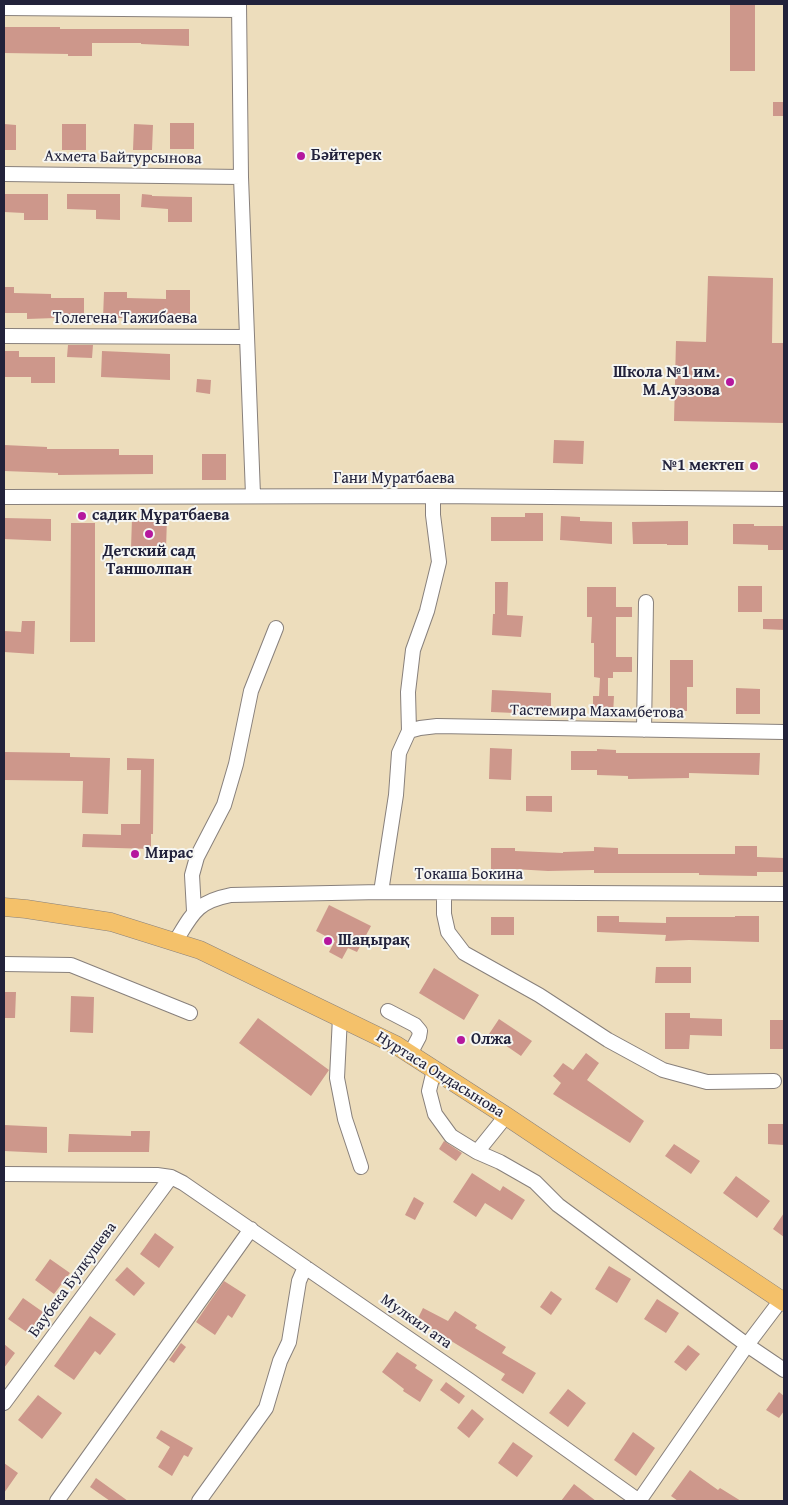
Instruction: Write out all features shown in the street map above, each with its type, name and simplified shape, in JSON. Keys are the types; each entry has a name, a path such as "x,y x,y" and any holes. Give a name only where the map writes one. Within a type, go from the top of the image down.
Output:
{"main road":[{"name":"Нуртаса Ондасынова","path":"4,907 111,922 200,950 396,1045 783,1301"}],"street":[{"path":"4,8 239,7 241,177 253,496"},
{"name":"Ахмета Байтурсынова","path":"4,174 241,177"},
{"name":"Толегена Тажибаева","path":"4,336 246,336"},
{"path":"381,892 396,795 399,753 409,731 408,692 412,650 427,611 440,562 433,515 433,496"},
{"name":"Гани Муратбаева","path":"4,497 433,496 784,498"},
{"path":"644,730 646,602"},
{"path":"194,912 192,875 197,857 224,805 236,764 251,692 276,628"},
{"name":"Тастемира Махамбетова","path":"409,731 437,726 784,732"},
{"name":"Токаша Бокина","path":"175,942 194,912 203,904 215,898 231,895 381,892 784,894"},
{"path":"444,893 444,914 448,932 464,953 539,995 608,1040 663,1070 706,1082 774,1081"},
{"path":"4,964 71,965 190,1013"},
{"path":"388,1011 415,1025 420,1031 410,1054"},
{"path":"340,1018 337,1078 345,1119 361,1167"},
{"path":"434,1070 429,1091 435,1114 451,1136 477,1152 500,1162 535,1182 558,1205 747,1345 784,1370"},
{"path":"477,1152 506,1116"},
{"path":"4,1174 157,1175 171,1177"},
{"name":"Мулкил ата","path":"171,1177 251,1229 639,1501"},
{"name":"Баубека Булкушева","path":"4,1403 171,1177"},
{"path":"58,1501 251,1229"},
{"path":"199,1501 266,1408 280,1361 289,1342 299,1281 305,1267"},
{"path":"639,1501 747,1345 783,1301"}],"building":[{"path":"730,4 755,4 755,71 730,71"},
{"path":"4,27 189,29 189,46 141,43 92,43 92,56 4,53"},
{"path":"773,102 784,102 784,116 773,116"},
{"path":"170,123 194,123 194,149 170,149"},
{"path":"4,124 16,125 16,150 4,150"},
{"path":"62,124 86,124 86,150 62,150"},
{"path":"134,124 153,125 152,150 133,150"},
{"path":"4,194 48,194 48,220 24,220 24,213 4,212"},
{"path":"67,194 120,194 120,220 96,219 96,210 67,209"},
{"path":"142,194 192,197 192,222 168,222 168,209 141,207"},
{"name":"Школа №1 им. М.Ауэзова","path":"708,276 773,278 772,343 784,343 784,423 674,421 676,341 706,342"},
{"path":"4,287 14,287 14,293 51,294 51,298 84,298 84,317 27,319 27,313 4,313"},
{"path":"166,290 190,290 190,316 127,315 127,318 103,318 104,292 127,292 127,298 166,299"},
{"path":"68,345 93,345 92,358 67,357"},
{"path":"4,351 19,351 19,357 55,357 55,383 31,383 31,377 4,377"},
{"path":"102,351 170,354 170,380 101,377"},
{"path":"197,379 211,380 210,394 196,392"},
{"path":"554,440 584,441 583,464 553,463"},
{"path":"4,445 47,447 47,449 119,449 119,455 153,455 153,474 58,475 58,473 4,471"},
{"path":"202,454 226,454 226,480 202,480"},
{"path":"525,513 543,513 543,541 491,541 491,517 525,517"},
{"path":"561,516 580,517 580,521 612,522 612,544 560,540"},
{"path":"4,518 51,519 51,541 4,539"},
{"name":"Детский сад Таншолпан","path":"132,518 167,518 166,549 131,549"},
{"path":"688,521 688,545 633,544 632,522"},
{"path":"71,523 95,523 95,642 70,642"},
{"path":"733,524 784,526 784,550 768,550 768,545 733,544"},
{"path":"495,582 508,582 507,615 523,616 521,637 492,635 493,614 495,614"},
{"path":"738,586 762,586 762,612 738,612"},
{"path":"587,587 616,587 616,607 632,607 632,617 616,617 616,657 632,657 632,672 613,672 613,678 608,678 608,696 614,696 613,715 593,715 593,696 599,696 600,678 594,677 594,643 591,643 592,617 587,617"},
{"path":"763,619 784,619 784,630 763,629"},
{"path":"22,621 35,621 34,654 4,652 4,631 21,632"},
{"path":"670,660 693,660 693,687 687,687 687,711 670,711"},
{"path":"736,688 760,689 760,714 736,714"},
{"path":"492,690 551,693 551,712 491,712"},
{"path":"490,748 512,749 511,780 489,779"},
{"path":"597,749 616,750 616,753 760,753 759,775 689,773 689,778 628,779 628,776 597,775 597,770 571,770 571,751 597,751"},
{"path":"4,752 70,753 70,757 110,758 108,814 82,813 83,781 4,780"},
{"path":"127,758 154,759 151,849 82,847 83,834 121,835 121,824 140,824 141,770 127,770"},
{"path":"526,796 552,796 552,812 526,811"},
{"path":"735,846 757,846 757,857 784,858 784,872 757,872 757,876 699,875 699,873 594,873 594,870 548,871 514,869 514,871 491,871 491,848 515,848 515,851 563,853 594,851 594,847 618,848 618,854 735,854"},
{"path":"329,905 371,926 357,952 348,948 342,959 329,952 335,941 316,931"},
{"path":"597,916 619,916 619,922 666,923 666,917 759,916 759,942 665,941 666,935 597,932"},
{"path":"491,917 514,917 514,935 491,935"},
{"path":"656,967 691,967 691,983 655,983"},
{"path":"434,968 479,995 464,1020 419,993"},
{"path":"4,992 16,992 15,1018 4,1018"},
{"path":"71,996 94,997 93,1033 70,1032"},
{"path":"665,1013 690,1013 690,1018 722,1019 722,1036 690,1035 689,1049 665,1049"},
{"path":"258,1018 329,1070 311,1096 239,1043"},
{"path":"499,1019 532,1041 521,1056 489,1034"},
{"path":"770,1020 784,1020 784,1049 770,1049"},
{"path":"586,1053 599,1063 587,1080 644,1121 630,1143 553,1094 561,1083 553,1076 563,1063 573,1070"},
{"path":"768,1124 784,1124 784,1145 768,1144"},
{"path":"4,1125 47,1127 47,1153 4,1151"},
{"path":"131,1131 150,1131 149,1152 68,1152 69,1134 131,1136"},
{"path":"444,1141 462,1153 456,1161 439,1149"},
{"path":"674,1144 700,1161 691,1174 665,1156"},
{"path":"472,1173 500,1191 503,1186 525,1200 512,1220 485,1203 476,1217 453,1202"},
{"path":"736,1176 770,1201 757,1218 723,1193"},
{"path":"414,1197 424,1203 415,1220 405,1215"},
{"path":"784,1213 784,1237 773,1229"},
{"path":"155,1233 174,1247 159,1268 140,1254"},
{"path":"50,1259 70,1273 54,1294 35,1280"},
{"path":"609,1266 631,1279 617,1303 595,1289"},
{"path":"127,1267 145,1283 134,1296 115,1280"},
{"path":"224,1281 246,1295 232,1318 228,1315 215,1335 196,1322"},
{"path":"551,1291 562,1299 551,1315 540,1307"},
{"path":"23,1298 43,1312 28,1333 8,1319"},
{"path":"657,1299 679,1313 666,1333 644,1319"},
{"path":"423,1308 448,1321 455,1311 477,1325 475,1328 506,1347 502,1353 536,1373 523,1394 501,1380 505,1374 417,1320"},
{"path":"90,1316 116,1334 100,1355 95,1351 74,1380 54,1366"},
{"path":"181,1343 186,1347 174,1363 169,1360"},
{"path":"4,1344 15,1353 4,1368"},
{"path":"688,1345 700,1354 686,1371 674,1362"},
{"path":"397,1352 417,1365 415,1368 433,1380 420,1402 403,1391 404,1389 382,1372"},
{"path":"446,1382 465,1396 459,1404 440,1390"},
{"path":"568,1389 586,1403 568,1427 549,1413"},
{"path":"779,1392 784,1396 784,1411 779,1418 766,1410"},
{"path":"38,1395 62,1413 42,1439 18,1420"},
{"path":"472,1409 484,1419 469,1438 457,1428"},
{"path":"161,1430 193,1448 188,1457 184,1455 172,1476 158,1467 170,1447 156,1438"},
{"path":"633,1432 655,1448 636,1476 614,1460"},
{"path":"513,1442 533,1456 517,1477 498,1463"},
{"path":"4,1463 18,1473 4,1493"},
{"path":"690,1470 718,1490 720,1488 741,1501 678,1501 671,1496"},
{"path":"96,1478 128,1501 110,1501 90,1487"},
{"path":"574,1484 596,1501 561,1501"}],"place":[{"name":"Бәйтерек","path":"301,156"},
{"name":"Школа №1 им. М.Ауэзова","path":"730,382"},
{"name":"№1 мектеп","path":"754,466"},
{"name":"садик Мұратбаева","path":"82,516"},
{"name":"Детский сад Таншолпан","path":"149,534"},
{"name":"Мирас","path":"135,854"},
{"name":"Шаңырақ","path":"328,941"},
{"name":"Олжа","path":"461,1040"}]}
